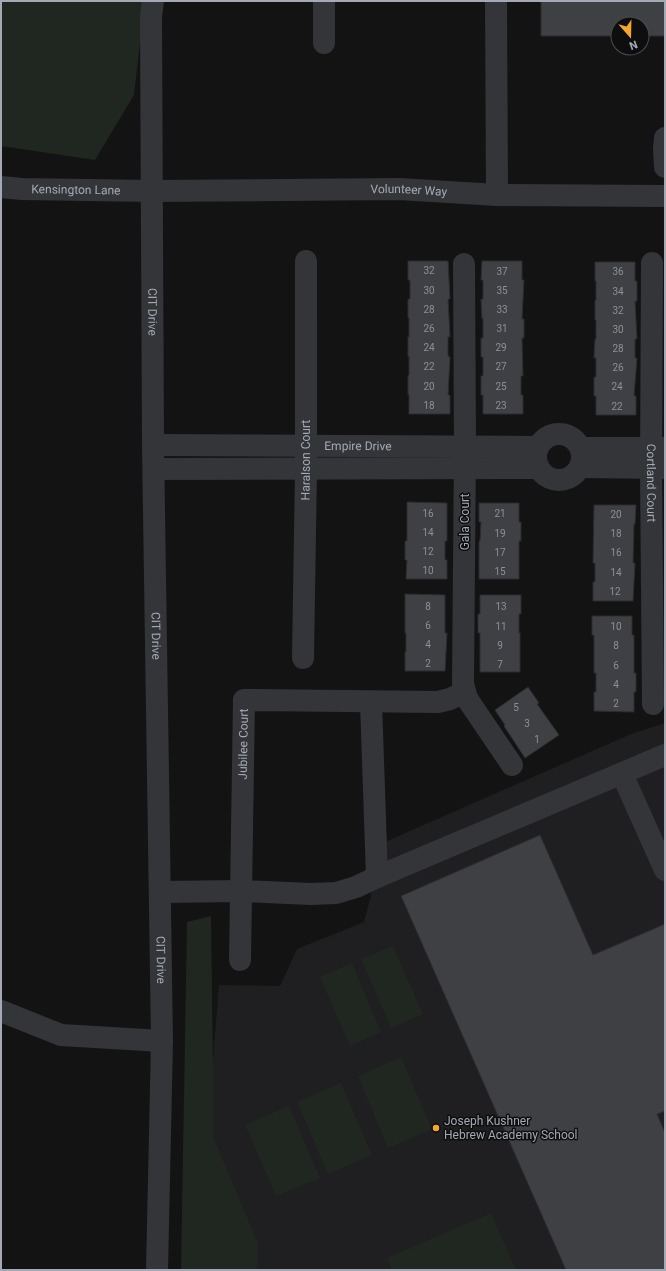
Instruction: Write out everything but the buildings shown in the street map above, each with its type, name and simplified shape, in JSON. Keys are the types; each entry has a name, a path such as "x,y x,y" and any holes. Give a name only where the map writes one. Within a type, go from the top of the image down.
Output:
{"street":[{"name":"CIT Drive","path":"153,1 151,17 153,445 162,1041 157,1270"},
{"path":"324,1 324,43"},
{"path":"496,1 497,195"},
{"path":"665,138 665,167"},
{"name":"Kensington Lane","path":"1,187 22,189 152,192"},
{"name":"Volunteer Way","path":"152,192 399,189 497,195 665,196"},
{"name":"Haralson Court","path":"304,658 306,261"},
{"name":"Cortland Court","path":"652,263 658,458 652,704"},
{"name":"Gala Court","path":"464,264 465,469 463,683 468,700 512,765"},
{"path":"563,434 576,442 580,458 578,471 565,480 557,480 543,474 536,461 536,454 538,447 549,436 563,434"},
{"name":"Empire Drive","path":"153,445 538,447"},
{"path":"580,458 658,458"},
{"name":"Empire Drive","path":"154,469 539,468"},
{"name":"Jubilee Court","path":"240,960 244,700 438,702 450,699 465,692"},
{"path":"371,702 377,877"},
{"path":"160,892 241,891 311,894 336,892 356,888 377,877 665,755"},
{"path":"622,774 665,870"},
{"path":"1,1011 61,1035 162,1041"}],"shaded area":[{"path":"1,1 145,1 134,95 95,160 1,146"},
{"name":"Joseph Kushner Hebrew Academy School","path":"665,723 665,1270 196,1270 219,985 280,986 297,949 364,922 385,842 631,734"},
{"path":"211,916 214,1139 258,1243 257,1270 181,1270 187,922"},
{"path":"393,946 423,1014 391,1028 361,959"},
{"path":"352,963 381,1032 350,1046 320,977"},
{"path":"401,1057 432,1129 388,1148 358,1076"},
{"path":"341,1083 372,1155 328,1174 297,1102"},
{"path":"289,1106 320,1178 276,1196 245,1125"},
{"path":"491,1213 516,1270 392,1270 387,1258"}],"place":[{"name":"Joseph Kushner Hebrew Academy School","path":"436,1128"}]}
